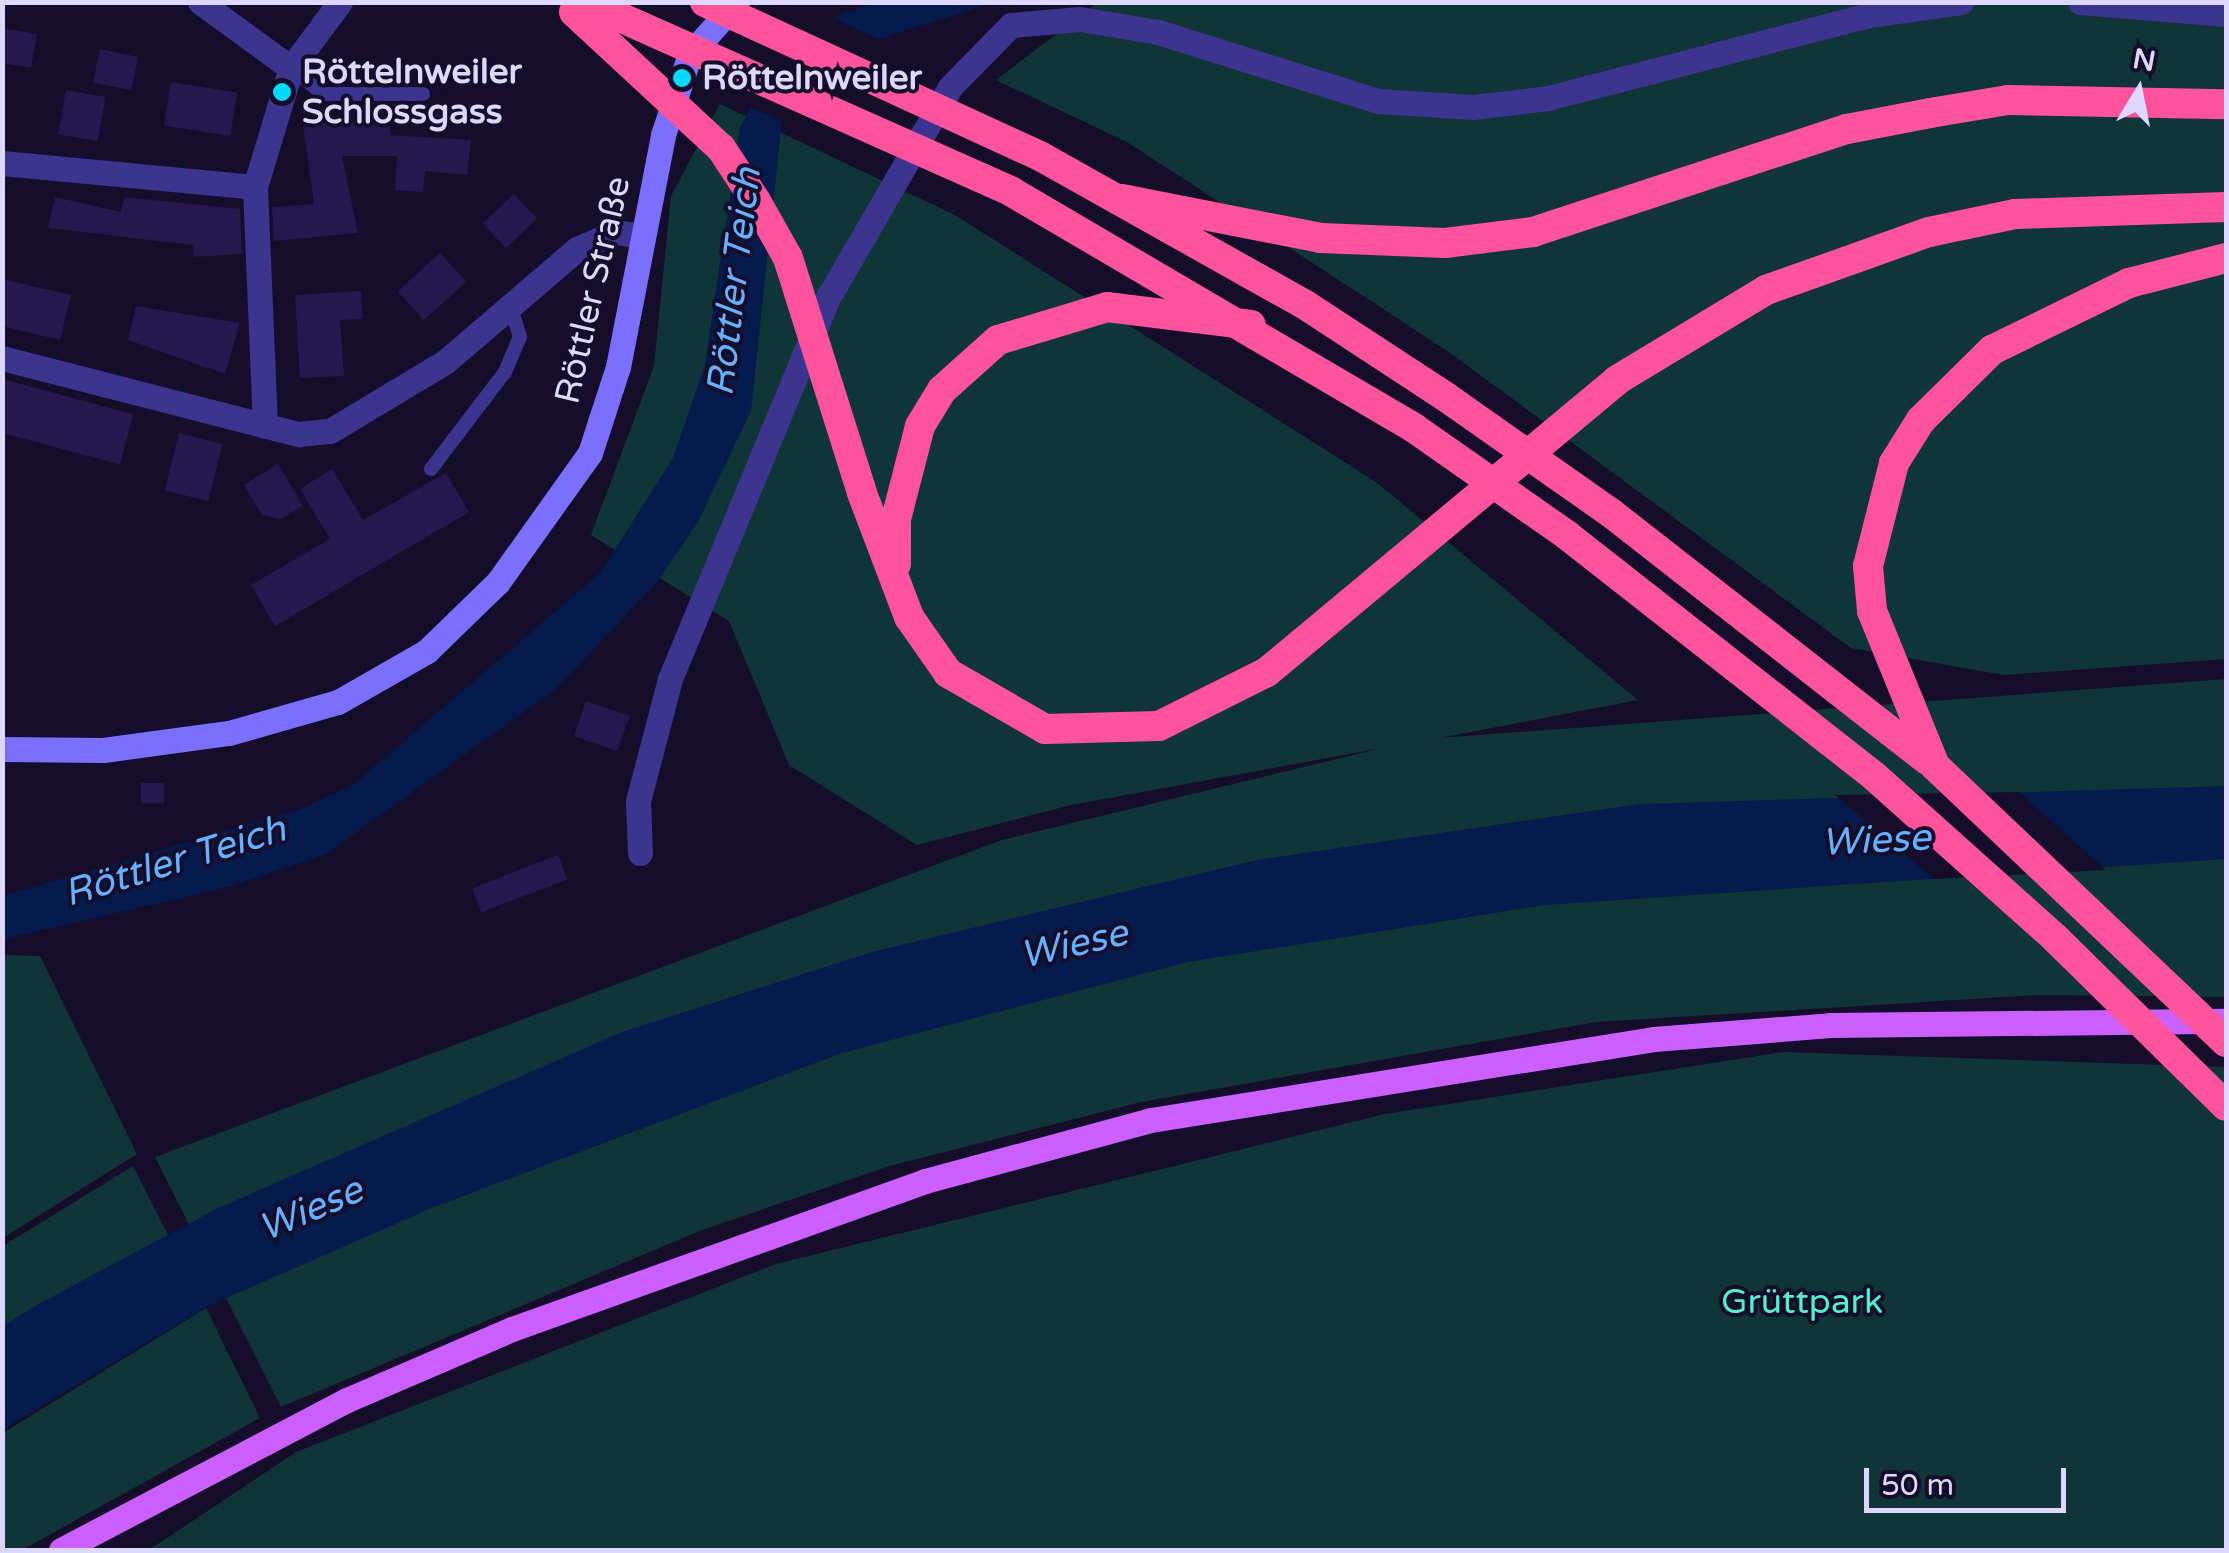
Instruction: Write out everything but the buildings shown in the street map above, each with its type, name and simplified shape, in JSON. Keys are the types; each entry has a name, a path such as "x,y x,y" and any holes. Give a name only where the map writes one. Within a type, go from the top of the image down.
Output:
{"highway":[{"path":"705,2 1040,156 1122,199 1446,397 1611,513 1935,766 2226,1042"},
{"path":"574,6 1012,192 1251,325 1414,428 1568,536 1874,776 2226,1106"},
{"path":"574,6 721,148 788,258 862,493 910,617 948,673 990,703 1046,729 1159,726 1267,672 1617,380 1766,290 1929,232 2015,214 2226,207"},
{"path":"1122,199 1321,238 1445,243 1534,232 1847,130 1930,113 2008,100 2226,104"},
{"path":"1935,766 1882,653 1868,566 1877,509 1920,420 1992,350 2064,308 2226,258"},
{"path":"896,577 896,518 920,426 942,390 998,340 1106,306 1251,325"}],"main road":[{"path":"61,1550 347,1400 512,1329 926,1181 1150,1120 1654,1039 1830,1025 2226,1021"}],"street":[{"path":"200,2 298,59"},
{"path":"265,426 256,187 298,59 340,2"},
{"name":"Röttler Straße","path":"2,749 104,750 230,733 338,702 427,651 498,582 590,453 618,367 642,236 690,54 736,2"},
{"path":"640,854 638,801 670,679 828,296 950,87 1011,25 1080,18 1158,32 1378,101 1472,106 1548,98 1869,14 1962,2"},
{"path":"2080,2 2226,14"},
{"path":"2,163 256,187"},
{"path":"2,358 298,434 360,420 510,305 577,248 616,232 642,236"}],"lane":[{"path":"298,59 323,94 423,94"},
{"path":"431,469 505,372 520,337 510,305"}],"green space":[{"path":"1097,3 2226,3 2226,659 2004,675 1851,648 1449,352 1127,142 996,80"},
{"path":"720,104 955,215 1376,482 1638,700 1439,738 2226,679 2226,997 2038,995 1596,1022 1141,1102 890,1166 702,1230 281,1407 155,1157 1002,840 1382,748 1071,805 917,845 789,765 729,621 591,535 654,366 671,196"},
{"path":"3,955 40,956 137,1154 3,1238"},
{"name":"Grüttpark","path":"1783,1052 2226,1067 2226,1550 149,1550 296,1452 776,1264 1385,1114"},
{"path":"133,1166 168,1235 3,1330 3,1246"},
{"path":"206,1308 260,1418 22,1550 3,1550 3,1433"}],"water":[{"name":"Röttler Teich","path":"878,3 992,3 863,44 826,68 782,121 751,411 698,522 657,582 557,688 326,854 232,886 3,939 3,896 301,809 353,785 600,573 673,458 705,364 740,127 778,57 843,13"},
{"name":"Wiese","path":"2226,786 2226,859 1545,905 1188,962 842,1053 432,1208 206,1307 3,1429 3,1326 35,1306 218,1208 622,1032 872,952 1257,860 1639,804"}],"pier":[{"path":"829,16 884,42 830,72 787,123 746,105 775,53"},
{"path":"2019,792 2106,870 1934,879 1835,795"}],"place":[{"name":"Röttelnweiler","path":"682,78"},
{"name":"Röttelnweiler Schlossgass","path":"282,92"}]}
